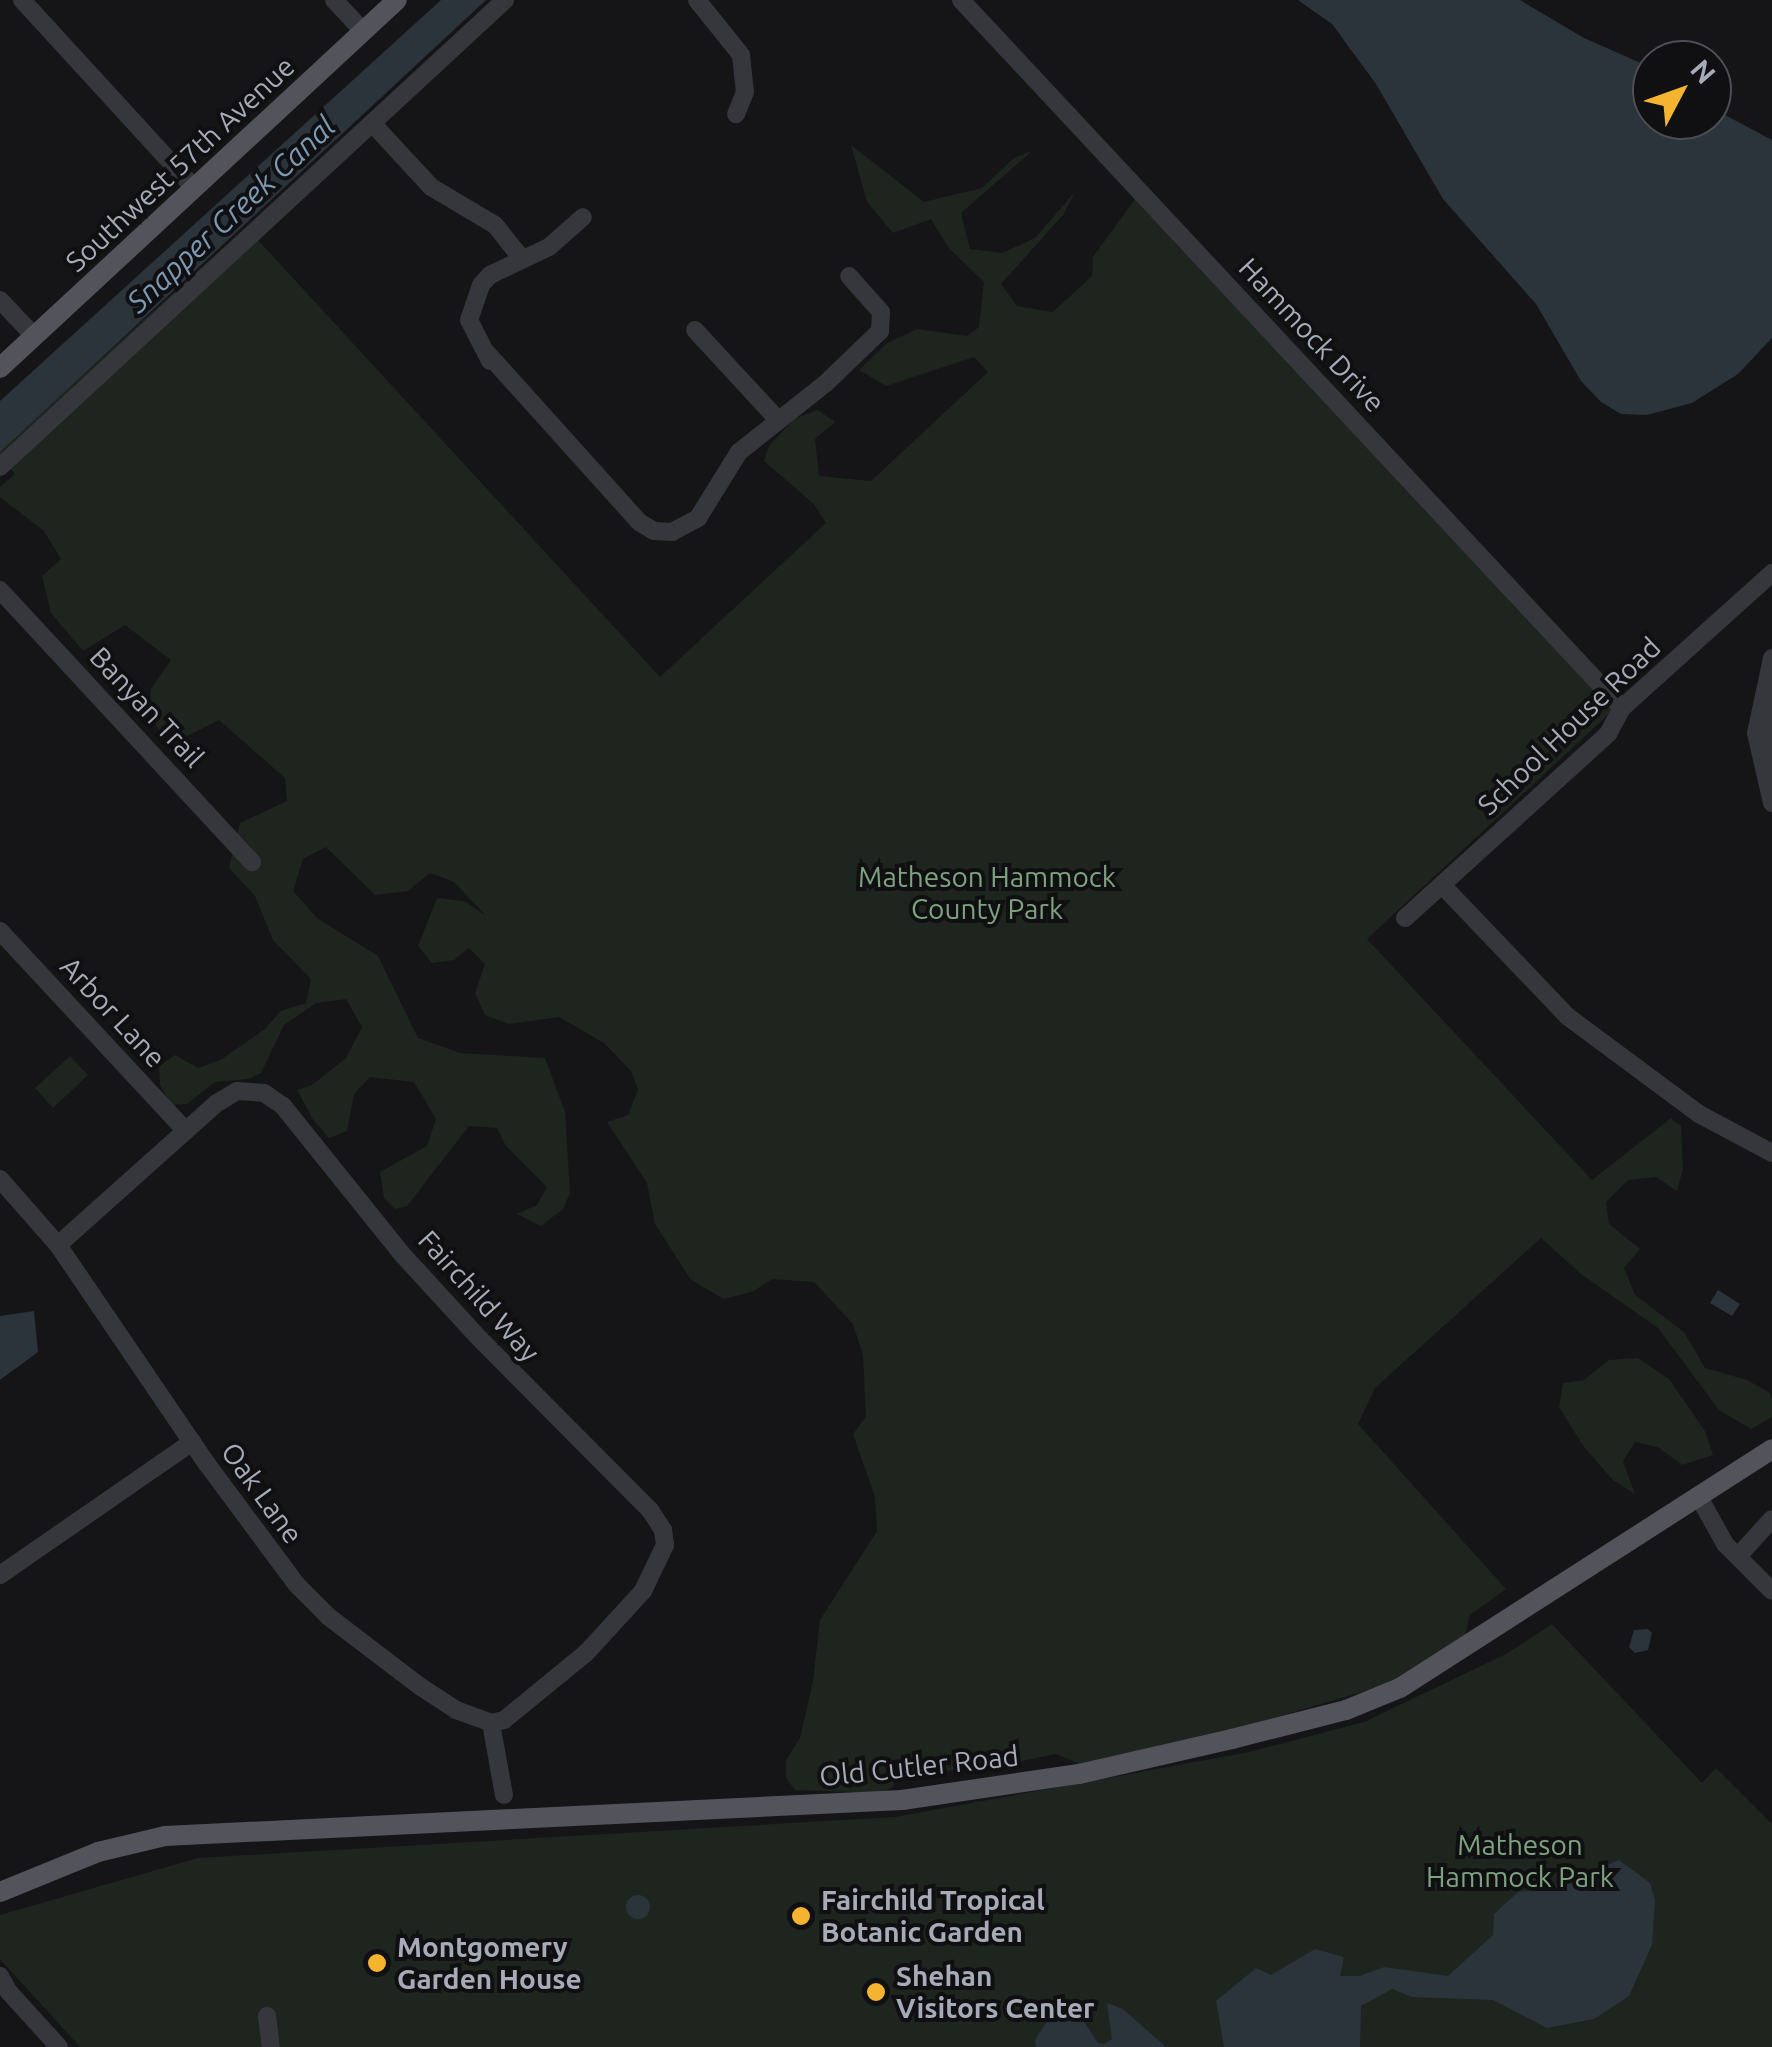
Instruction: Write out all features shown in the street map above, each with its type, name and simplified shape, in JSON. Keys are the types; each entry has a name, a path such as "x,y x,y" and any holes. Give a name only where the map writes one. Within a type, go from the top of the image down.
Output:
{"main road":[{"name":"Southwest 57th Avenue","path":"0,368 397,0"},
{"name":"Old Cutler Road","path":"0,1892 98,1852 149,1838 902,1800 1079,1774 1232,1739 1346,1710 1400,1688 1772,1448"}],"street":[{"path":"22,0 194,188"},
{"path":"334,0 363,31"},
{"path":"0,467 505,0"},
{"path":"698,0 740,56 745,92 736,114"},
{"name":"Hammock Drive","path":"961,0 1622,708"},
{"path":"372,123 431,187 495,225 522,259"},
{"path":"583,217 549,247 486,278 474,297 469,320 487,353 638,522 654,531 672,532 698,518 731,462 777,419 836,374 883,325 879,308 849,276"},
{"path":"0,300 34,336"},
{"path":"696,330 777,419"},
{"name":"School House Road","path":"1405,918 1605,737 1618,722 1622,708 1772,573"},
{"name":"Banyan Trail","path":"0,590 252,862"},
{"path":"1772,658 1766,697 1770,722 1766,770 1772,803"},
{"path":"1442,885 1567,1016 1698,1114 1772,1153"},
{"name":"Arbor Lane","path":"0,931 186,1131"},
{"name":"Fairchild Way","path":"186,1131 224,1098 252,1089 282,1106 377,1224 478,1338 650,1510 665,1540 654,1574 612,1627 524,1704 500,1723 491,1723"},
{"path":"58,1245 186,1131"},
{"name":"Oak Lane","path":"0,1179 58,1245 282,1568 320,1609 434,1697 491,1723"},
{"path":"0,1575 192,1442"},
{"path":"1699,1497 1726,1544 1740,1554 1772,1591"},
{"path":"1740,1554 1772,1520"},
{"path":"491,1723 504,1795"},
{"path":"3,1985 59,2047"},
{"path":"267,2016 270,2047"}],"green space":[{"name":"Matheson Hammock County Park","path":"851,145 924,202 982,188 1014,158 1032,151 961,213 970,249 1002,253 1035,238 1075,192 1063,215 1001,284 1017,306 1053,312 1092,276 1093,257 1135,199 1152,218 1158,214 1612,711 1367,939 1592,1180 1671,1118 1681,1126 1683,1169 1677,1191 1656,1177 1628,1180 1606,1202 1609,1224 1640,1249 1624,1268 1635,1295 1684,1332 1705,1368 1747,1380 1769,1392 1772,1399 1772,1417 1751,1429 1719,1410 1658,1328 1581,1274 1541,1238 1375,1388 1358,1424 1506,1589 1470,1615 1464,1638 1389,1684 1219,1734 1080,1764 1056,1754 983,1769 895,1773 893,1787 882,1793 795,1790 786,1778 786,1760 800,1738 813,1681 820,1620 877,1531 875,1497 853,1434 866,1417 863,1355 853,1324 814,1282 772,1279 754,1291 724,1299 691,1280 655,1224 647,1183 607,1122 628,1115 638,1090 631,1071 604,1043 559,1017 509,1024 485,1015 475,993 485,964 469,948 454,960 432,963 418,946 437,898 464,901 486,916 454,882 430,873 408,891 375,895 326,847 303,859 293,891 317,918 378,956 418,1038 460,1053 545,1058 565,1112 570,1193 563,1209 541,1226 517,1214 537,1205 547,1187 506,1146 497,1128 469,1126 407,1206 395,1209 384,1198 380,1172 427,1146 436,1119 414,1082 370,1077 354,1094 347,1131 329,1138 314,1121 297,1090 312,1085 346,1058 362,1027 346,999 316,1003 284,1025 261,1073 248,1079 215,1082 187,1104 171,1105 160,1085 159,1066 175,1055 198,1068 222,1059 265,1029 281,1011 306,1003 311,979 273,940 255,896 229,868 240,823 287,801 285,778 219,720 169,745 149,715 151,689 171,660 125,625 83,651 51,613 42,576 61,559 44,531 0,497 0,487 15,474 0,458 0,450 246,227 660,677 826,523 814,504 764,461 769,446 794,419 818,410 835,422 815,439 819,476 871,481 988,372 974,357 886,386 859,370 887,343 917,329 967,336 979,327 984,282 948,247 931,219 893,233 867,202"},
{"path":"70,1056 88,1075 53,1108 35,1088"},
{"path":"1638,1358 1669,1379 1705,1431 1713,1455 1682,1465 1658,1447 1635,1442 1623,1461 1635,1494 1613,1480 1584,1447 1559,1407 1563,1383 1584,1380 1609,1360"},
{"name":"Matheson Hammock Park","path":"1552,1624 1702,1783 1716,1768 1772,1824 1772,2047 80,2047 0,1959 0,1915 198,1858 895,1817 1249,1752 1364,1722 1506,1654"}],"water":[{"name":"Snapper Creek Canal","path":"441,0 486,0 0,452 0,401"},
{"path":"1298,0 1520,0 1584,38 1632,59 1632,140 1732,140 1732,119 1772,140 1772,338 1738,374 1692,403 1647,415 1621,414 1601,402 1581,381 1536,304 1443,199 1376,84 1332,24"},
{"path":"1718,1290 1740,1304 1732,1316 1710,1303"},
{"path":"34,1311 38,1352 0,1380 0,1316"},
{"path":"1648,1629 1652,1633 1648,1650 1635,1653 1629,1647 1634,1630"},
{"path":"1619,1860 1650,1883 1655,1900 1652,1945 1629,1996 1594,2019 1547,2028 1493,2000 1412,1997 1392,1989 1361,2006 1360,2047 1224,2047 1216,2001 1256,1968 1271,1975 1315,1949 1344,1957 1340,1976 1360,1976 1384,1967 1448,1976 1493,1935 1494,1914 1518,1892 1547,1889"},
{"path":"638,1895 650,1907 638,1919 626,1907"},
{"path":"1107,2003 1123,2009 1166,2047 1036,2047 1035,2040 1049,2018 1077,2011 1098,2043 1104,2044 1112,2039"}],"place":[{"name":"Fairchild Tropical Botanic Garden","path":"801,1916"},
{"name":"Montgomery Garden House","path":"377,1963"},
{"name":"Shehan Visitors Center","path":"876,1992"}]}
